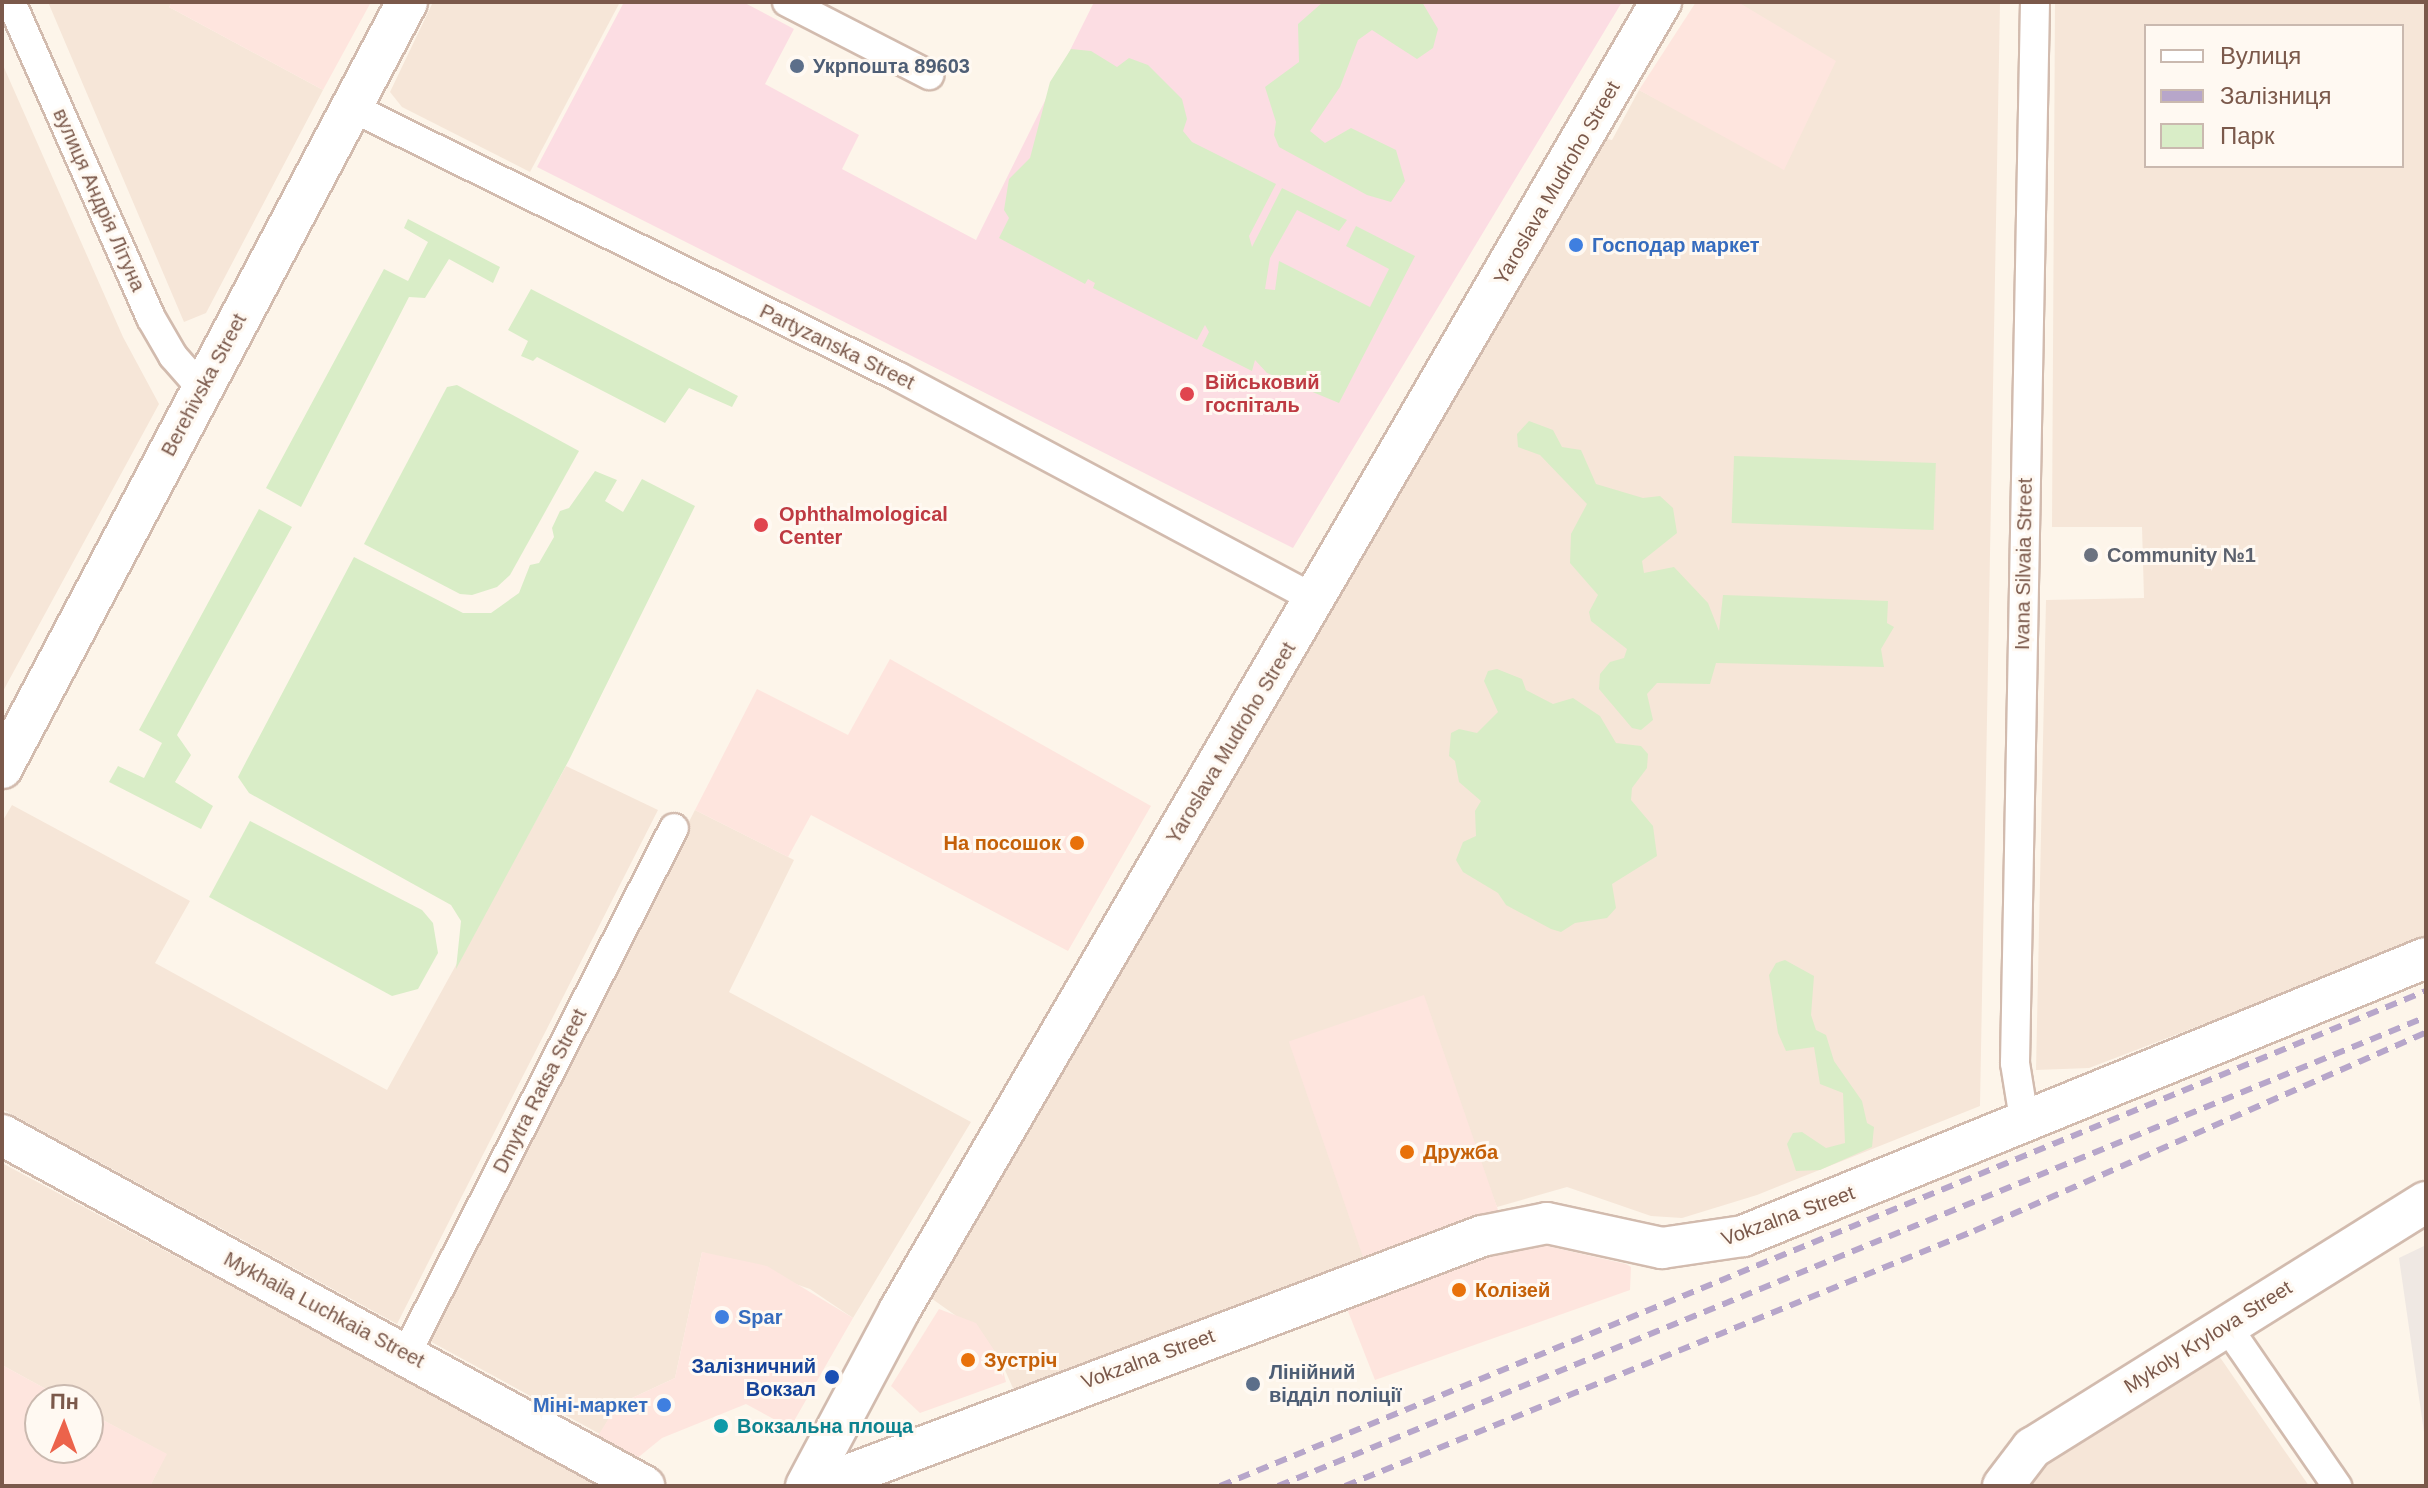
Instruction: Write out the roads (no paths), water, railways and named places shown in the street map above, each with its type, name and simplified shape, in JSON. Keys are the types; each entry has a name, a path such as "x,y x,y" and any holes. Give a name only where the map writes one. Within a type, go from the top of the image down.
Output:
{"street":[{"name":"вулиця Андрія Літуна","path":"11,2 151,318 173,356 202,389"},
{"name":"Berehivska Street","path":"2,768 407,2"},
{"path":"787,2 929,75"},
{"name":"Yaroslava Mudroho Street","path":"806,1486 899,1311 1316,600 1661,2"},
{"name":"Ivana Silvaia Street","path":"2025,1125 2015,1063 2035,2"},
{"name":"Partyzanska Street","path":"351,107 899,377 1316,600"},
{"name":"Dmytra Ratsa Street","path":"406,1354 674,828"},
{"name":"Vokzalna Street","path":"819,1486 1482,1236 1547,1223 1662,1248 1716,1243 2025,1125 2426,958"},
{"name":"Mykhaila Luchkaia Street","path":"2,1135 644,1486"},
{"name":"Mykoly Krylova Street","path":"2003,1486 2032,1448 2426,1202"},
{"path":"2226,1325 2337,1486"}],"railway":[{"path":"1220,1486 2426,991"},
{"path":"1278,1486 2426,1017"},
{"path":"1345,1486 1974,1231 2426,1033"}],"place":[{"name":"Укрпошта 89603","path":"797,66"},
{"name":"Господар маркет","path":"1576,245"},
{"name":"Військовий госпіталь","path":"1187,394"},
{"name":"Ophthalmological Center","path":"761,525"},
{"name":"Community №1","path":"2091,555"},
{"name":"На посошок","path":"1077,843"},
{"name":"Дружба","path":"1407,1152"},
{"name":"Колізей","path":"1459,1290"},
{"name":"Spar","path":"722,1317"},
{"name":"Зустріч","path":"968,1360"},
{"name":"Залізничний Вокзал","path":"832,1377"},
{"name":"Лінійний відділ поліції","path":"1253,1384"},
{"name":"Міні-маркет","path":"664,1405"},
{"name":"Вокзальна площа","path":"721,1426"}]}
